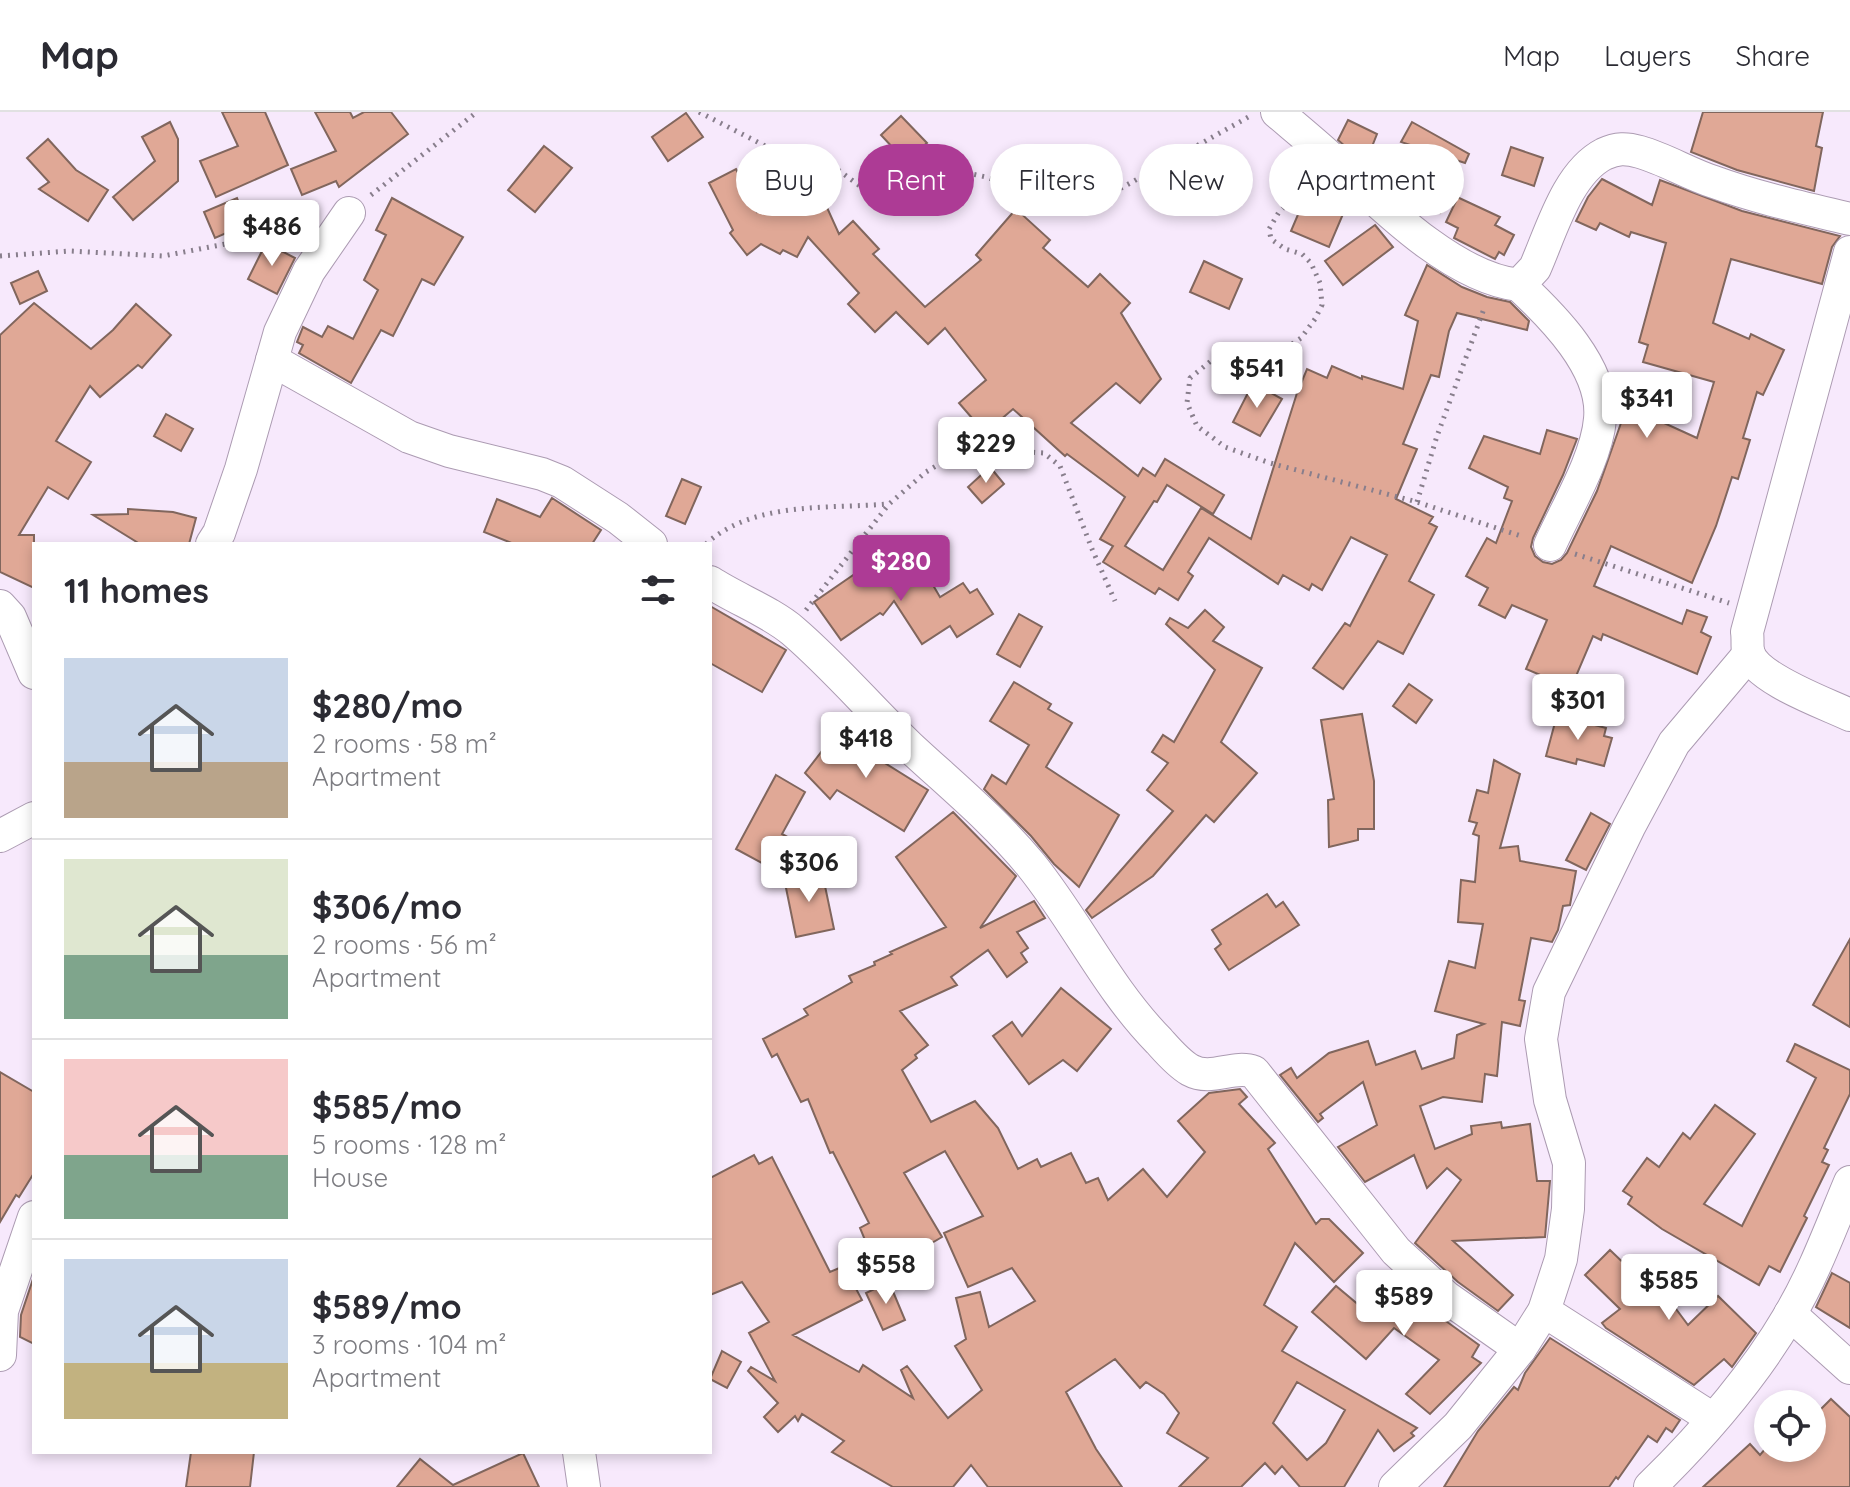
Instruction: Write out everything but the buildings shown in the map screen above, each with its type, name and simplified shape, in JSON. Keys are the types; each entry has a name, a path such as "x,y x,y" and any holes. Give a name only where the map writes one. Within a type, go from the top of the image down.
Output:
{"street":[{"path":"1277,112 1314,144"},
{"path":"1506,282 1535,268 1565,198 1584,171 1601,156 1620,148 1642,152 1710,181 1763,199 1850,219"},
{"path":"213,542 241,469 280,332 309,271 349,213"},
{"path":"1393,216 1467,267 1506,282 1555,318 1573,344 1598,396 1601,417 1593,449 1550,545"},
{"path":"1850,252 1747,632 1749,654 1761,669 1782,683 1850,715"},
{"path":"272,360 409,437 562,482 607,510 648,542"},
{"path":"712,583 791,629 908,745 984,814 1031,865 1074,925 1112,987 1182,1065 1201,1074 1245,1069 1254,1072 1396,1251 1446,1297 1520,1349"},
{"path":"0,606 10,617 32,668"},
{"path":"1395,1487 1458,1426 1520,1349 1544,1311 1561,1259 1568,1209 1569,1163 1550,1100 1541,1039 1549,992 1629,827 1674,743 1749,654"},
{"path":"0,836 32,819"},
{"path":"1650,1487 1760,1362 1790,1314 1850,1182"},
{"path":"0,1355 2,1311 32,1223"},
{"path":"1544,1311 1713,1419"},
{"path":"1790,1314 1850,1368"},
{"path":"579,1454 584,1487"}],"path":[{"path":"0,256 70,251 163,256 241,241 349,213 477,112"},
{"path":"699,112 775,151 798,160 834,167 860,186 872,187 923,172 953,170 1021,189 1085,201 1116,191 1256,112"},
{"path":"1277,216 1269,229 1271,239 1285,249 1302,254 1311,263 1320,283 1322,305 1301,338 1279,353 1212,360 1190,378 1187,403 1197,426 1225,447 1270,463 1417,502 1753,609"},
{"path":"1417,502 1442,423 1506,282"},
{"path":"791,629 889,504 926,472 953,456 980,449 1044,453 1060,466 1115,601"},
{"path":"709,542 731,525 766,515 889,504"}]}
